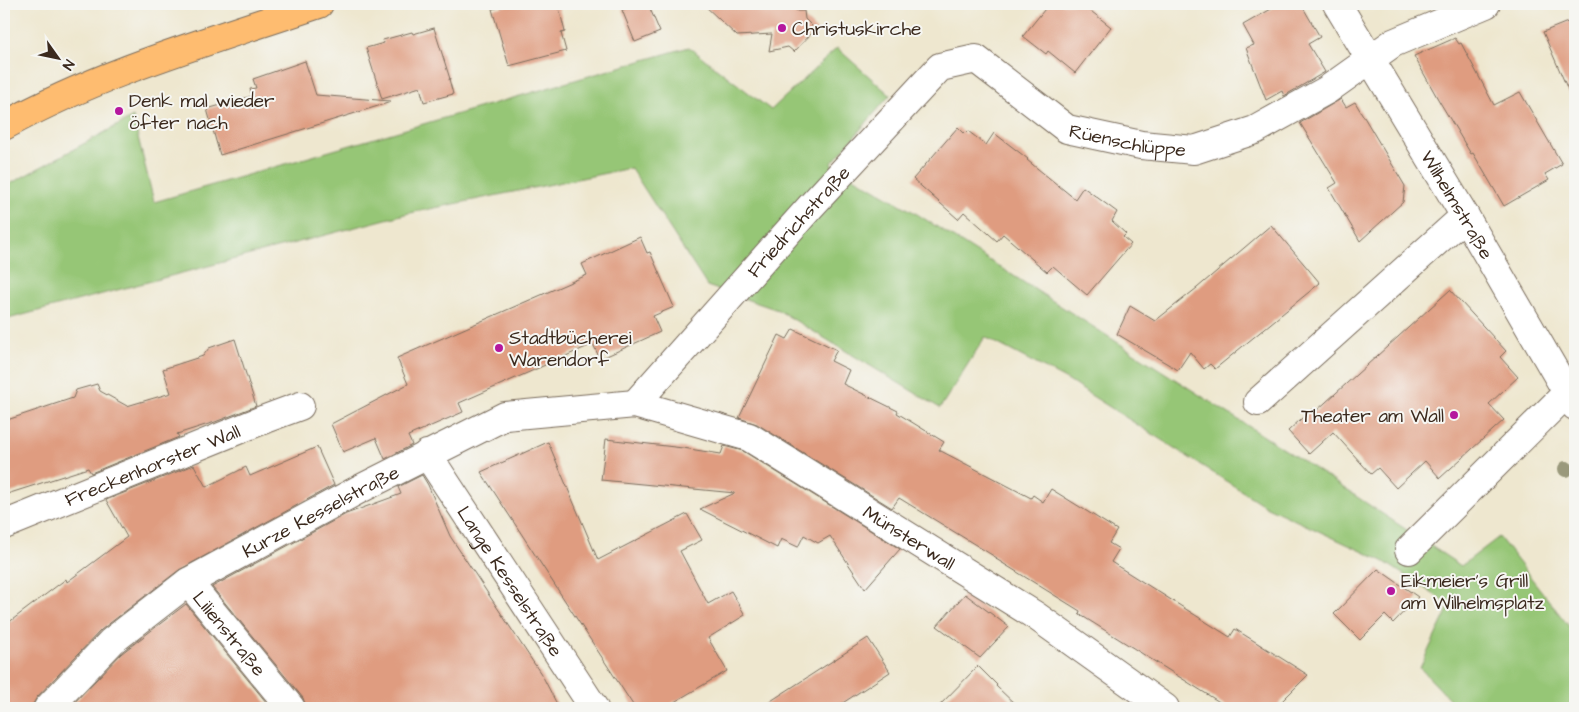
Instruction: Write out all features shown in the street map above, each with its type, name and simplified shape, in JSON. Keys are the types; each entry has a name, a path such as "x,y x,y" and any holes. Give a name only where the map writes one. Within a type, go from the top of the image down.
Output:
{"main road":[{"path":"4,126 106,77 205,41 319,4"}],"street":[{"name":"Wilhelmstraße","path":"1337,4 1573,395"},
{"name":"Rüenschlüppe","path":"976,59 1066,128 1141,145 1194,150 1255,130 1327,90 1393,43 1486,4"},
{"name":"Friedrichstraße","path":"635,404 811,206 940,67 976,59"},
{"path":"1258,402 1465,216"},
{"path":"1409,550 1573,395"},
{"name":"Kurze Kesselstraße","path":"48,708 112,641 188,582 427,454 505,416 635,404"},
{"name":"Münsterwall","path":"635,404 749,437 1036,616 1165,708"},
{"name":"Freckenhorster Wall","path":"4,525 300,406"},
{"name":"Lange Kesselstraße","path":"427,454 594,708"},
{"name":"Lilienstraße","path":"188,582 291,708"}],"green space":[{"path":"689,47 771,110 837,48 890,95 831,164 917,214 1309,465 1461,566 1499,537 1575,634 1575,708 1458,708 1420,668 1450,605 1383,561 1267,507 1067,380 985,337 940,408 778,310 707,286 631,168 405,214 4,320 4,187 133,117 154,202"}],"building":[{"path":"513,4 558,4 565,32 561,33 566,51 509,66 492,9"},
{"path":"638,4 648,4 660,32 635,42 622,10"},
{"name":"Christuskirche","path":"703,4 789,4 797,11 804,11 805,19 819,33 812,33 794,52 788,47 769,51 772,34 737,36"},
{"path":"1049,4 1082,4 1111,27 1075,73 1048,51 1046,54 1023,36"},
{"path":"1280,4 1301,4 1320,37 1308,44 1325,72 1284,96 1282,91 1266,100 1246,48 1254,45 1243,25"},
{"path":"1575,19 1575,106 1543,32"},
{"path":"434,28 453,94 424,102 420,87 382,99 366,48 384,43 383,40"},
{"path":"1455,38 1459,44 1461,43 1494,105 1520,92 1562,164 1545,174 1549,180 1504,206 1438,99 1414,56"},
{"path":"305,61 316,95 391,102 220,155 207,109 252,96 250,89 256,88 253,79"},
{"path":"1341,99 1346,107 1355,102 1405,186 1403,202 1360,241 1329,188 1337,183 1300,123"},
{"path":"958,127 965,134 968,131 986,145 994,133 1075,199 1083,187 1117,212 1112,221 1126,234 1123,237 1131,244 1087,295 1053,266 1047,272 1003,234 997,241 964,212 958,219 913,179"},
{"path":"1271,225 1320,283 1215,369 1210,364 1204,369 1190,352 1178,370 1117,334 1130,306 1155,321"},
{"path":"640,237 647,253 650,252 674,307 653,316 660,332 600,359 593,344 459,403 463,412 408,436 412,445 385,459 376,438 343,452 331,424 408,384 397,358 587,275 582,264"},
{"name":"Theater am Wall","path":"1450,290 1506,351 1500,357 1518,377 1489,404 1504,420 1440,478 1425,461 1396,488 1378,468 1371,474 1333,432 1309,454 1288,431 1312,409 1315,412"},
{"path":"793,329 837,350 831,361 849,370 843,384 898,411 897,413 944,442 939,450 1031,498 1033,495 1043,502 1051,489 1117,530 1109,543 1119,549 1111,562 1230,637 1235,629 1308,675 1275,708 1229,708 1079,614 1080,611 997,558 899,498 892,508 757,424 739,418 779,335 787,339"},
{"path":"235,339 256,406 177,434 179,437 91,473 88,468 4,495 4,421 73,398 76,390 97,384 100,391 127,406 171,393 163,369 203,356 209,348"},
{"path":"606,439 721,454 724,446 743,451 900,549 865,589 830,536 818,543 804,535 798,547 781,539 777,548 700,509 735,493 601,480"},
{"path":"548,442 598,560 687,514 702,540 680,551 708,604 731,591 745,615 708,638 727,671 664,708 635,708 481,472"},
{"path":"317,447 334,485 179,570 101,630 37,697 33,708 4,708 4,626 66,579 67,582 127,537 106,500 194,465 206,487 246,467 250,476"},
{"path":"422,475 450,536 543,677 559,708 306,708 303,698 212,587 346,514 401,494 398,487"},
{"path":"1378,569 1418,597 1393,623 1385,615 1360,640 1334,614"},
{"path":"965,594 1009,627 980,658 937,626"},
{"path":"186,604 271,708 69,708 122,653"},
{"path":"868,638 890,672 835,708 760,708"},
{"path":"978,666 1019,708 937,708"}],"place":[{"name":"Christuskirche","path":"782,28"},
{"name":"Denk mal wieder öfter nach","path":"119,111"},
{"name":"Stadtbücherei Warendorf","path":"499,348"},
{"name":"Theater am Wall","path":"1454,415"},
{"name":"Eikmeier's Grill am Wilhelmsplatz","path":"1391,591"}]}
